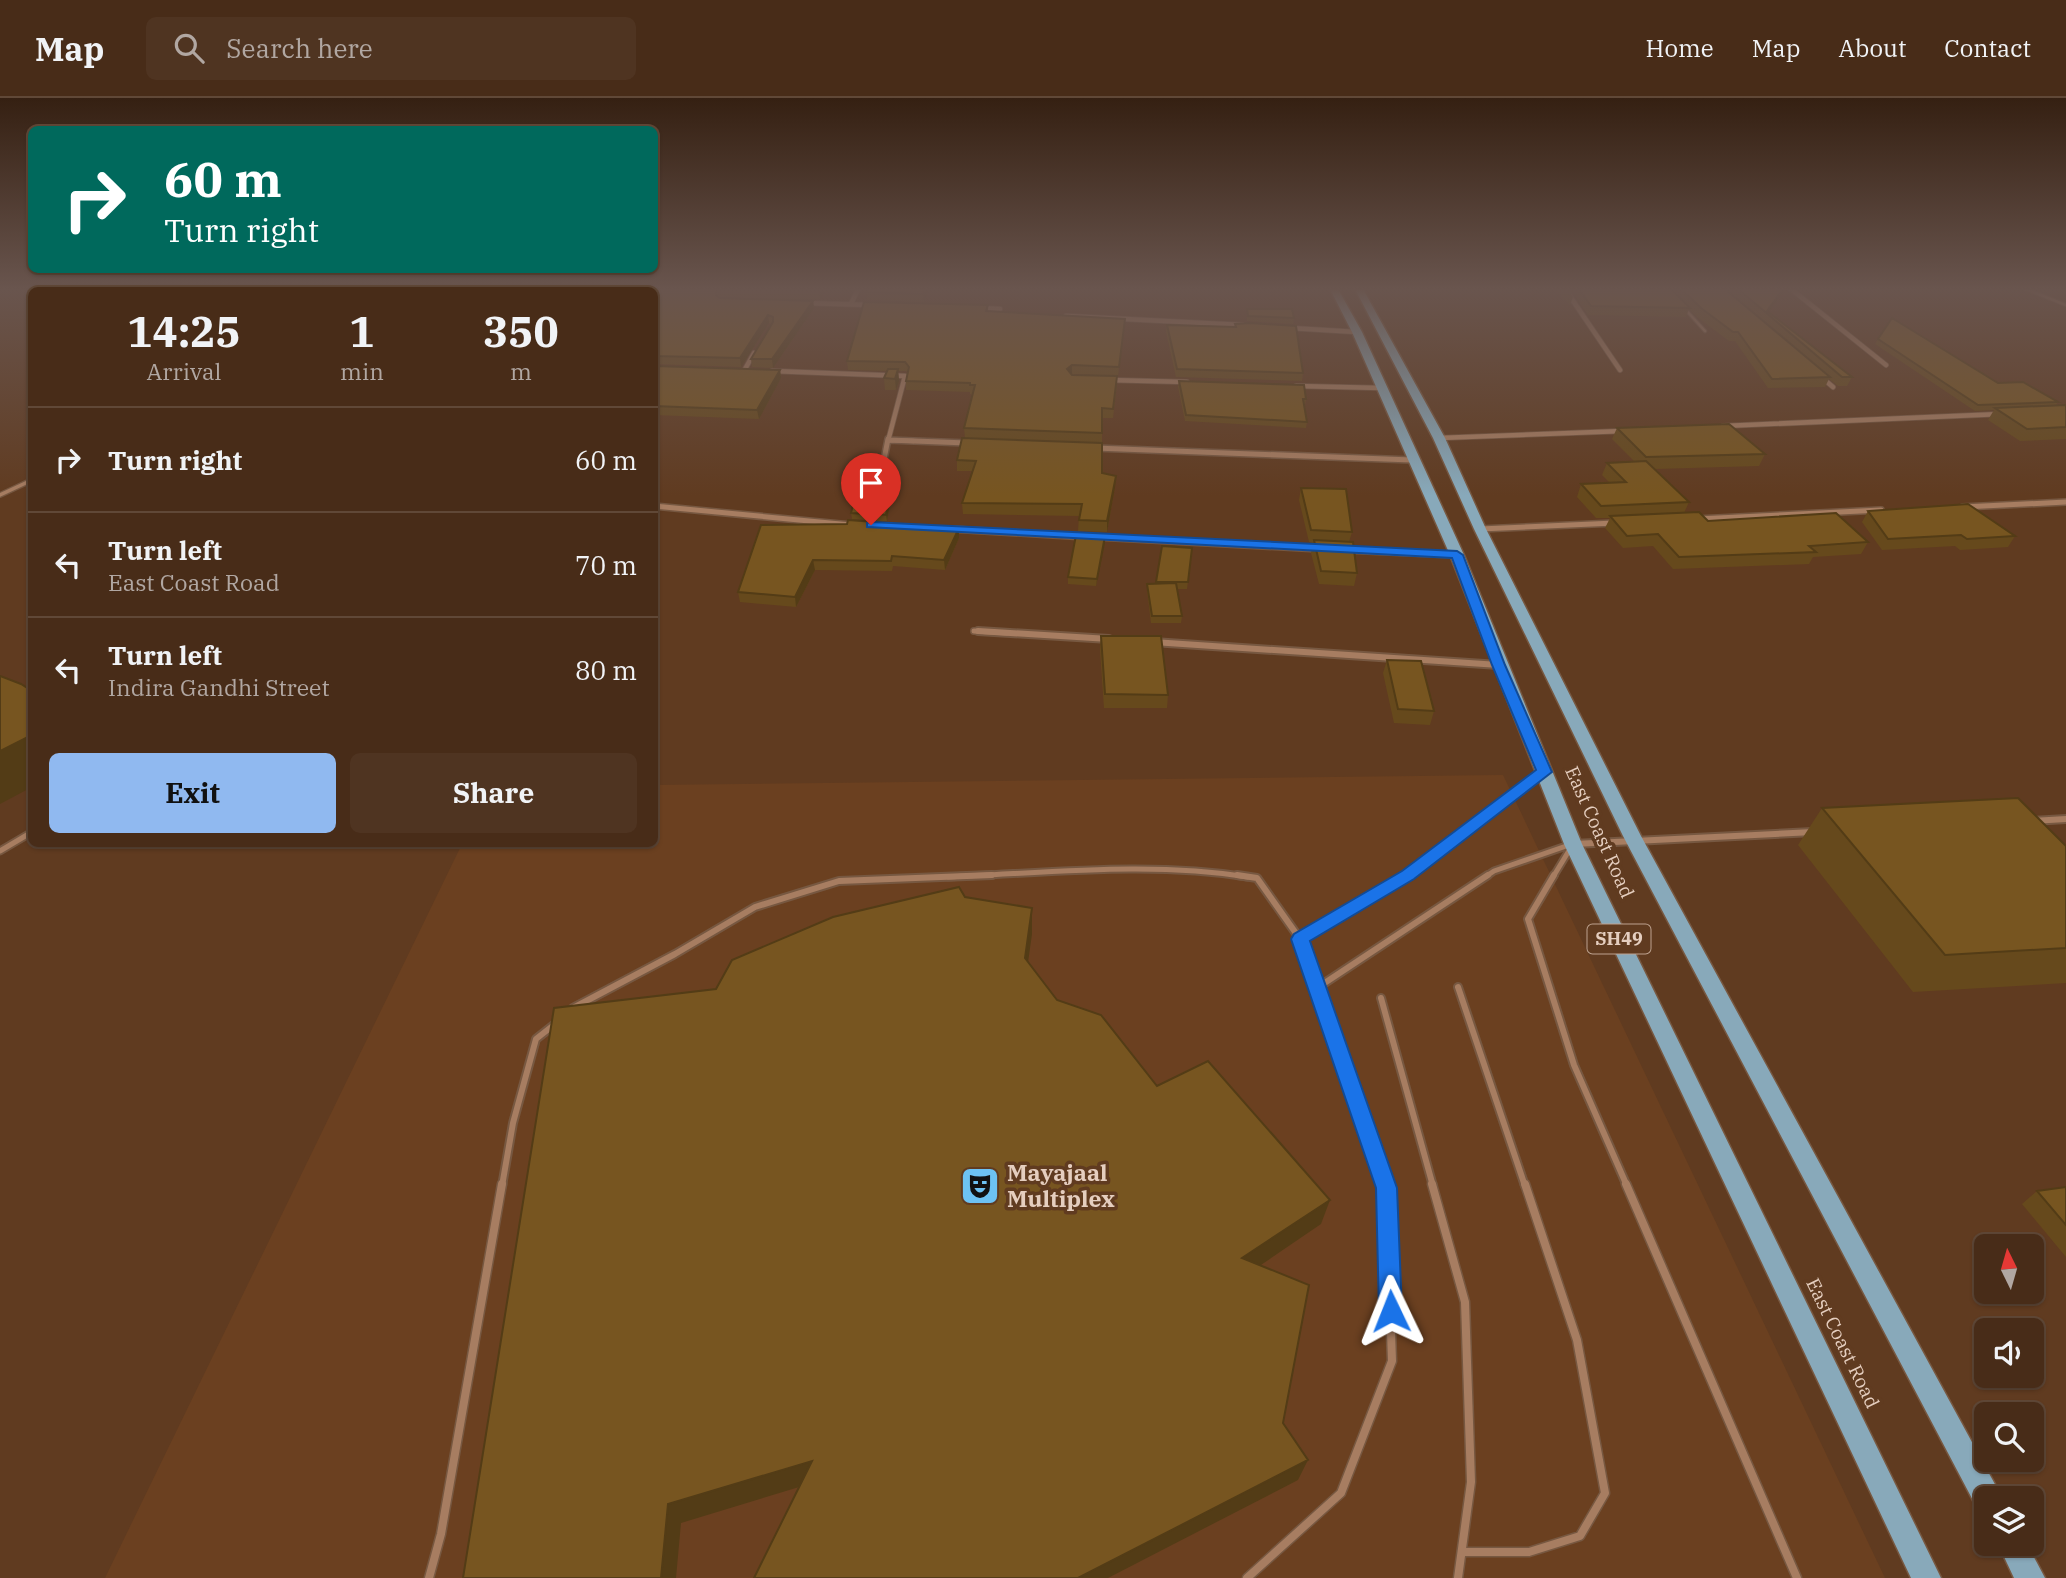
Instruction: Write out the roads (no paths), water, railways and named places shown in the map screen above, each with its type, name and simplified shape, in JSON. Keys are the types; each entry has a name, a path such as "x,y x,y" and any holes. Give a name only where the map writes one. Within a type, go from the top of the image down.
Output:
{"main road":[{"name":"East Coast Road","path":"1369,358 1412,460 1457,555 1573,844 1926,1578"},
{"name":"East Coast Road","path":"1396,358 1439,439 1480,529 1635,841 1981,1486"},
{"path":"2018,1556 2030,1578"}],"street":[{"path":"744,370 751,358"},
{"path":"1612,358 1620,370"},
{"path":"1877,358 1886,365"},
{"path":"731,370 752,371"},
{"path":"1814,370 1833,387"},
{"path":"766,371 905,376 888,440 871,525"},
{"path":"1099,380 1193,383"},
{"path":"1287,386 1382,388"},
{"path":"1714,427 2002,414"},
{"path":"1439,439 1631,430"},
{"path":"888,440 971,443"},
{"path":"1081,447 1412,460"},
{"path":"1954,507 2066,502"},
{"path":"658,506 798,521 885,526"},
{"path":"1689,519 1885,510"},
{"path":"1480,529 1619,523"},
{"path":"940,529 1326,549"},
{"path":"1339,550 1457,555"},
{"path":"974,631 1112,640"},
{"path":"1140,641 1499,665"},
{"path":"2024,821 2066,819"},
{"path":"1573,844 1816,832"}],"lane":[{"path":"0,495 28,482"},
{"path":"1300,939 1408,875 1544,772"},
{"path":"0,851 28,834"},
{"path":"1317,988 1494,871 1573,844"},
{"path":"1573,844 1528,919 1574,1065 1797,1578"},
{"path":"429,1578 441,1534 513,1123 536,1040 582,1001 675,954 755,906 839,881 1091,871 1212,870 1257,878 1300,939 1387,1188 1392,1361 1340,1493 1247,1578"},
{"path":"1458,987 1577,1340 1605,1493 1580,1536 1529,1552 1462,1552"},
{"path":"1381,998 1465,1302 1471,1482 1458,1578"}],"place":[{"name":"Mayajaal Multiplex","path":"980,1186"}]}
